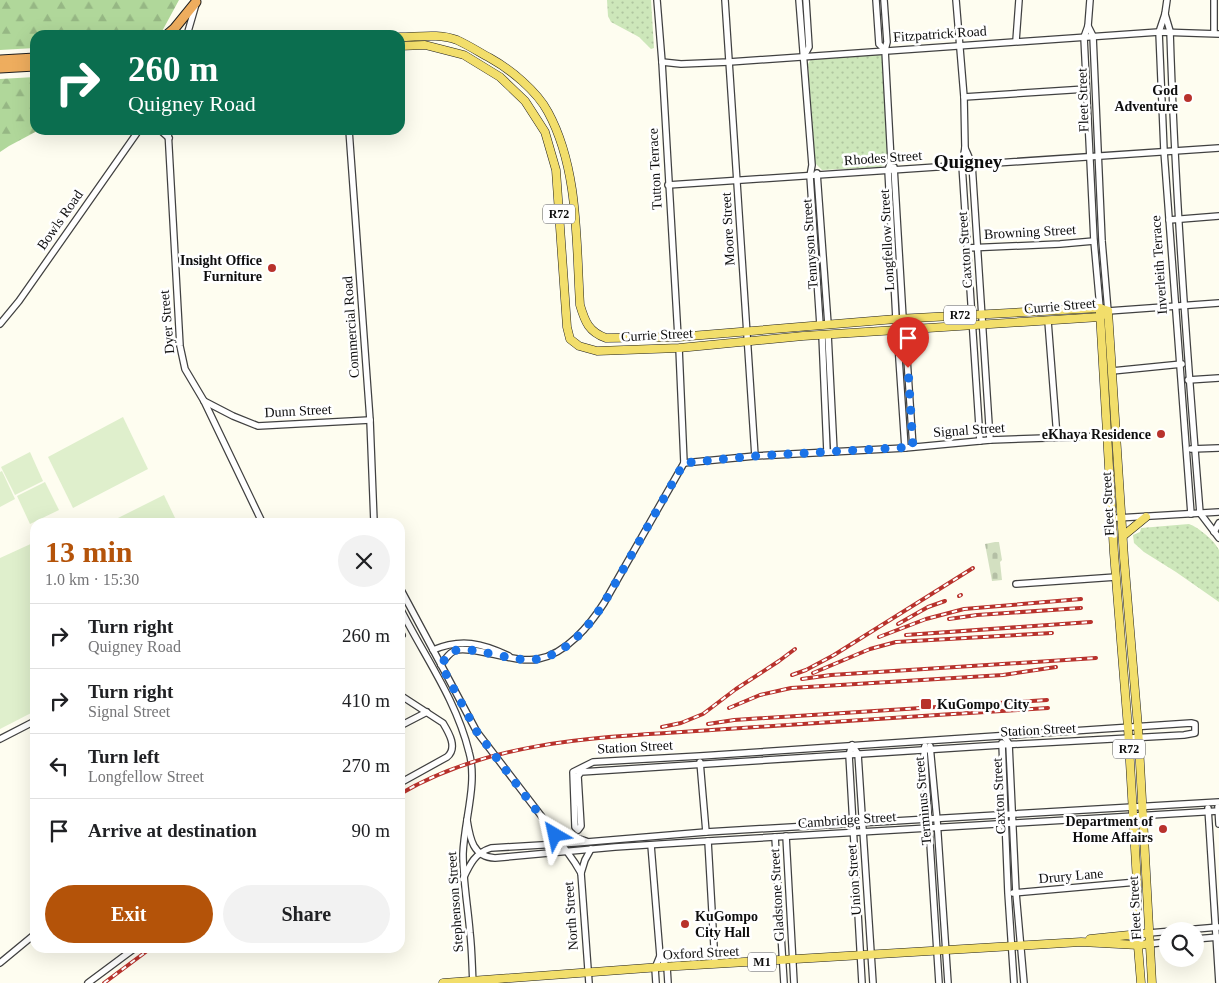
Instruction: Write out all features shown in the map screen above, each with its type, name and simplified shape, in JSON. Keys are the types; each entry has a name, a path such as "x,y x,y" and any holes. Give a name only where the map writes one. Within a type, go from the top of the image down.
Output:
{"highway":[{"path":"173,30 197,1"},
{"path":"0,60 30,58"},
{"path":"0,68 30,66"}],"main road":[{"name":"Currie Street","path":"405,37 447,37 457,40 499,63 522,80 548,110 564,148 572,189 580,305 585,322 596,335 606,338 678,336 970,314 1100,308 1108,311"},
{"name":"Currie Street","path":"405,46 425,45 464,56 500,77 525,101 545,132 556,170 567,327 570,339 579,346 597,351 679,348 746,340 825,334 1100,317 1108,311"},
{"name":"Fleet Street","path":"1100,308 1114,553 1128,728 1137,934 1141,983"},
{"name":"Fleet Street","path":"1108,311 1124,558 1138,727 1152,983"},
{"path":"1110,475 1119,474"},
{"path":"1123,537 1146,517"},
{"path":"1124,678 1134,677"},
{"name":"Oxford Street","path":"442,983 667,967 1081,942 1149,932"},
{"name":"Oxford Street","path":"1081,942 1138,946 1149,944"}],"street":[{"name":"Tutton Terrace","path":"657,0 678,336"},
{"name":"Moore Street","path":"725,0 755,456"},
{"name":"Tennyson Street","path":"799,0 812,165 810,176 824,324"},
{"name":"Tennyson Street","path":"804,56 809,47 806,0"},
{"name":"Longfellow Street","path":"876,0 879,44 885,50"},
{"name":"Longfellow Street","path":"884,0 887,42 885,50 900,319"},
{"name":"Caxton Street","path":"956,0 964,97 966,148 962,165 970,314 980,441"},
{"path":"1016,41 1019,0"},
{"name":"Fleet Street","path":"1090,0 1088,26 1084,37 1094,241 1100,308"},
{"name":"Inverleith Terrace","path":"1167,0 1159,32 1164,151 1174,306 1191,514"},
{"path":"1214,0 1216,33"},
{"path":"188,30 197,1"},
{"name":"Inverleith Terrace","path":"1165,14 1170,31 1178,219 1200,513"},
{"name":"Fleet Street","path":"1088,26 1094,36 1098,156 1108,311"},
{"name":"Fitzpatrick Road","path":"662,62 681,64 729,62 1170,31 1216,33"},
{"path":"964,97 1086,89"},
{"name":"Bowls Road","path":"0,324 18,302 135,135"},
{"path":"166,135 169,138"},
{"name":"Dyer Street","path":"169,135 180,346 185,369 204,401 260,518"},
{"name":"Commercial Road","path":"349,135 370,420 374,518"},
{"name":"Caxton Street","path":"966,148 972,164 990,440"},
{"name":"Rhodes Street","path":"668,184 738,181 1219,148"},
{"name":"Tennyson Street","path":"812,165 818,175 824,324"},
{"path":"1168,220 1219,216"},
{"name":"Browning Street","path":"967,248 1094,241"},
{"name":"Currie Street","path":"1108,311 1219,303"},
{"path":"1048,321 1057,437"},
{"path":"901,329 913,447"},
{"path":"901,329 905,448"},
{"path":"825,334 831,452"},
{"path":"441,665 447,656 456,650 469,650 513,658 538,659 556,652 591,623 684,463 679,348"},
{"path":"1112,371 1188,364"},
{"path":"1181,380 1219,378"},
{"name":"Dunn Street","path":"204,401 258,426 370,420"},
{"name":"Signal Street","path":"684,463 755,456 905,448 990,440 1107,436"},
{"path":"1186,449 1219,448"},
{"path":"1113,519 1219,512"},
{"path":"1200,513 1219,538"},
{"path":"1214,532 1219,523"},
{"path":"1016,584 1116,577"},
{"path":"405,597 477,732 566,851"},
{"path":"405,617 447,692 469,751 472,766 467,820 472,843 479,853 474,858 463,879"},
{"path":"433,650 461,642 490,648 513,658"},
{"path":"405,698 443,723 452,744 452,752 448,757 405,780"},
{"path":"405,723 427,712"},
{"name":"Station Street","path":"1194,723 1196,728 1193,734 1009,744 579,773 581,826 580,829 576,828 572,775 574,770 593,762 1138,727 1194,723"},
{"path":"0,739 30,724"},
{"name":"Caxton Street","path":"1004,736 1009,744 1014,815 1016,893 1024,983"},
{"name":"Caxton Street","path":"1004,736 1001,745 1014,983"},
{"name":"Terminus Street","path":"928,740 932,749 948,983"},
{"name":"Terminus Street","path":"928,740 924,750 939,983"},
{"path":"886,743 887,752"},
{"path":"852,745 858,754"},
{"name":"Union Street","path":"852,745 848,755 862,983"},
{"name":"Union Street","path":"858,754 873,983"},
{"path":"700,756 706,832"},
{"path":"1218,802 1219,824"},
{"name":"Cambridge Street","path":"479,853 491,848 706,832 862,824 1006,823 1132,811 1143,806 1218,802"},
{"path":"1208,803 1219,983"},
{"name":"Cambridge Street","path":"937,823 1005,815 1132,811 1143,815 1219,811"},
{"name":"Stephenson Street","path":"467,820 464,836 463,879 470,935 473,982"},
{"name":"Cambridge Street","path":"479,853 495,858 591,849 862,832 929,823"},
{"path":"548,826 567,835 590,842"},
{"name":"Gladstone Street","path":"786,836 794,983"},
{"name":"Gladstone Street","path":"774,837 784,983"},
{"path":"708,841 715,964"},
{"path":"651,845 660,956 655,968 656,983"},
{"path":"581,873 591,849"},
{"name":"North Street","path":"566,851 581,873 589,983"},
{"name":"Drury Lane","path":"1008,893 1136,882"},
{"name":"Oxford Street","path":"1149,932 1217,927"},
{"path":"1204,938 1217,937"},
{"path":"0,963 30,938"},
{"name":"Oxford Street","path":"1149,944 1159,943"},
{"path":"88,983 128,953"},
{"path":"660,956 667,967 668,983"}],"green space":[{"path":"0,0 179,0 163,30 30,30 30,48 0,50"},
{"path":"607,0 651,0 654,48 651,49 639,37 611,22 608,16"},
{"path":"880,54 882,57 889,158 881,167 822,170 815,163 808,64 811,59"},
{"path":"30,77 30,135 0,152 0,79"},
{"path":"123,417 148,469 73,508 48,457"},
{"path":"30,452 43,481 15,495 1,467"},
{"path":"2,471 15,499 0,507 0,472"},
{"path":"45,482 59,510 42,518 30,518 30,524 17,496"},
{"path":"164,495 175,518 118,518"},
{"path":"1189,524 1206,535 1219,550 1219,602 1144,552 1134,543 1133,535 1140,532 1141,528"},
{"path":"999,542 1002,560 1000,562 1002,580 992,581 985,544"},
{"path":"30,544 30,714 0,729 0,558"}],"railway":[{"path":"792,675 806,670 834,655 973,568"},
{"path":"879,637 926,619 964,609 1081,599"},
{"path":"898,624 928,607 945,601"},
{"path":"949,619 977,615 1081,608"},
{"path":"906,635 1091,622"},
{"path":"813,673 870,649 896,642 1052,633"},
{"path":"662,727 681,723 703,714 795,649"},
{"path":"802,679 831,675 1096,658"},
{"path":"729,708 760,695 791,688 1003,675 1056,667"},
{"path":"708,724 734,720 1047,700"},
{"path":"405,792 438,775 477,760 559,743 643,734 1048,708"},
{"path":"104,983 144,953"}],"place":[{"name":"God Adventure","path":"1188,98"},
{"name":"Insight Office Furniture","path":"272,268"},
{"name":"eKhaya Residence","path":"1161,434"},
{"name":"KuGompo City","path":"926,704"},
{"name":"Department of Home Affairs","path":"1163,829"},
{"name":"KuGompo City Hall","path":"685,924"}],"district":[{"name":"Quigney","path":"968,161"}],"route":[{"path":"555,835 477,732 441,665 447,656 451,652 464,649 513,658 538,659 556,652 575,638 591,623 604,603 684,463 755,456 913,447 908,368"}]}
